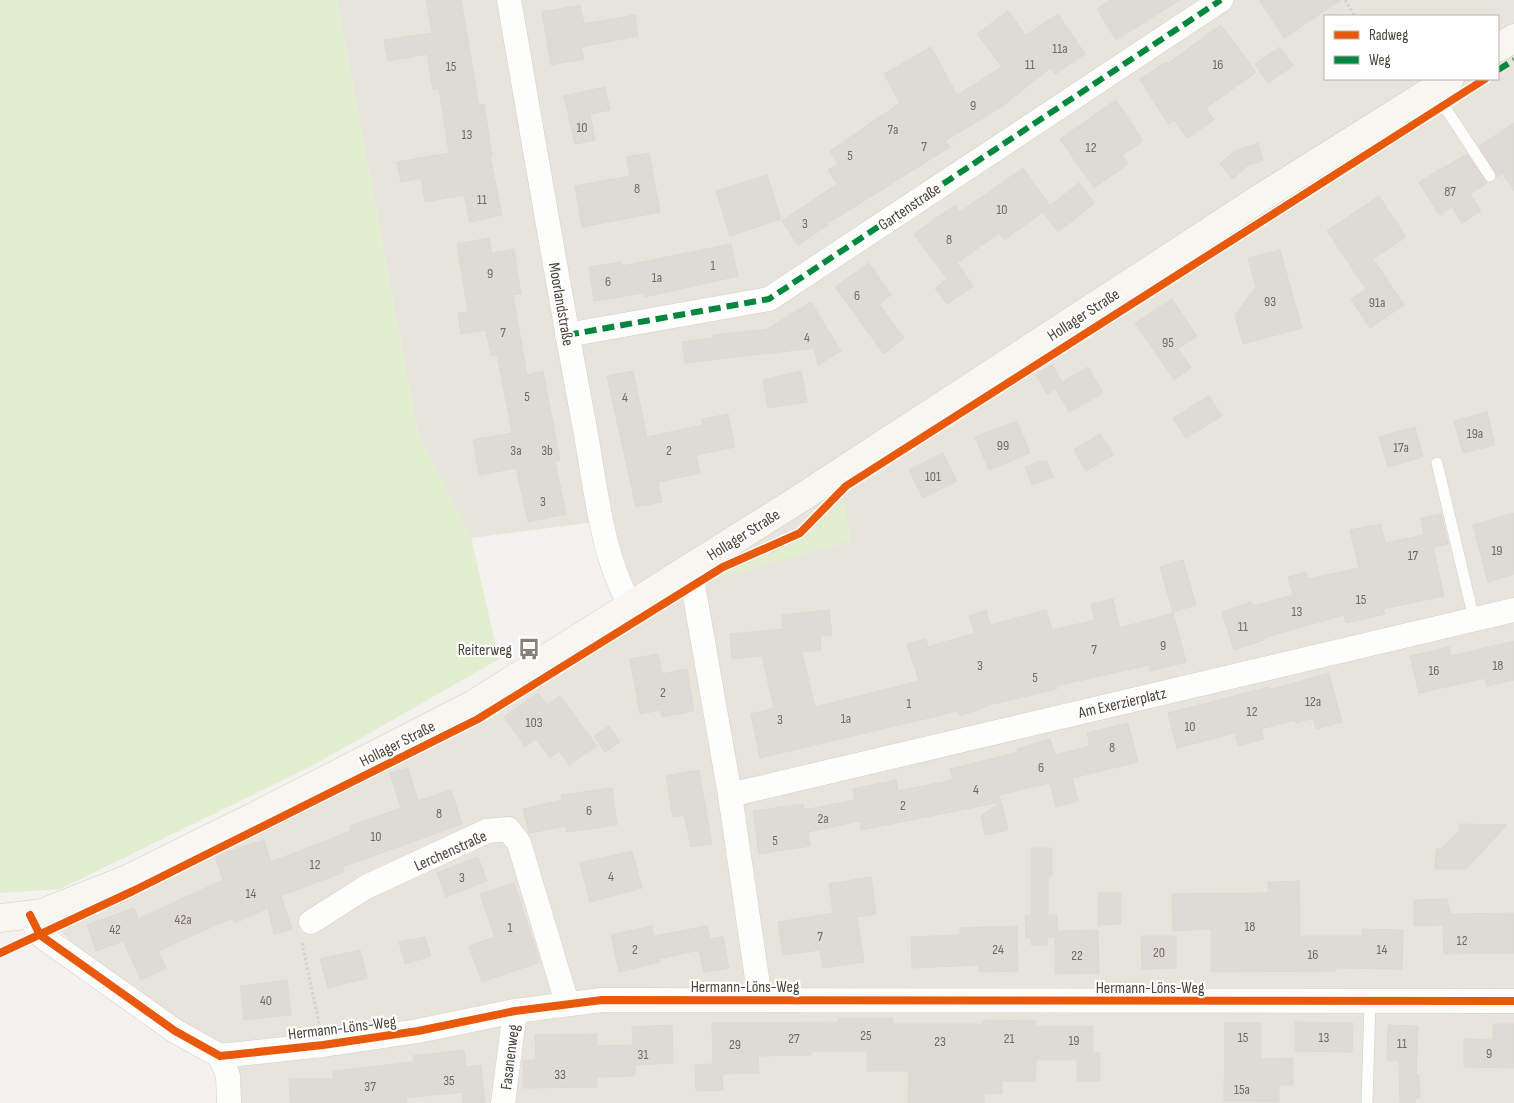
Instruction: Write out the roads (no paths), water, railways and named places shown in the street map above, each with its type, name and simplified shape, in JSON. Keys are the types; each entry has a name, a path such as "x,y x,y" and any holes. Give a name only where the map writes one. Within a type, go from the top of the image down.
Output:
{"main road":[{"path":"1499,47 1514,38"},
{"name":"Hollager Straße","path":"0,918 42,913 134,875 455,714 686,571 1441,84"}],"street":[{"name":"Moorlandstraße","path":"509,0 567,335 613,570 630,604"},
{"name":"Gartenstraße","path":"567,335 769,299 1221,0"},
{"path":"686,571 693,585 730,795 760,999"},
{"name":"Am Exerzierplatz","path":"730,795 1514,610"},
{"name":"Lerchenstraße","path":"310,922 366,888 487,831 508,829 519,843 567,1003"},
{"path":"30,915 40,935 176,1031 220,1056 228,1076 229,1103"},
{"name":"Hermann-Löns-Weg","path":"220,1056 324,1045 418,1031 515,1011 602,1000 1514,1001"},
{"name":"Fasanenweg","path":"503,1103 515,1011"}],"lane":[{"path":"1441,84 1490,176"},
{"path":"1437,463 1474,619"},
{"path":"1367,1103 1370,1001"}],"place":[{"name":"Reiterweg","path":"529,649"}]}
